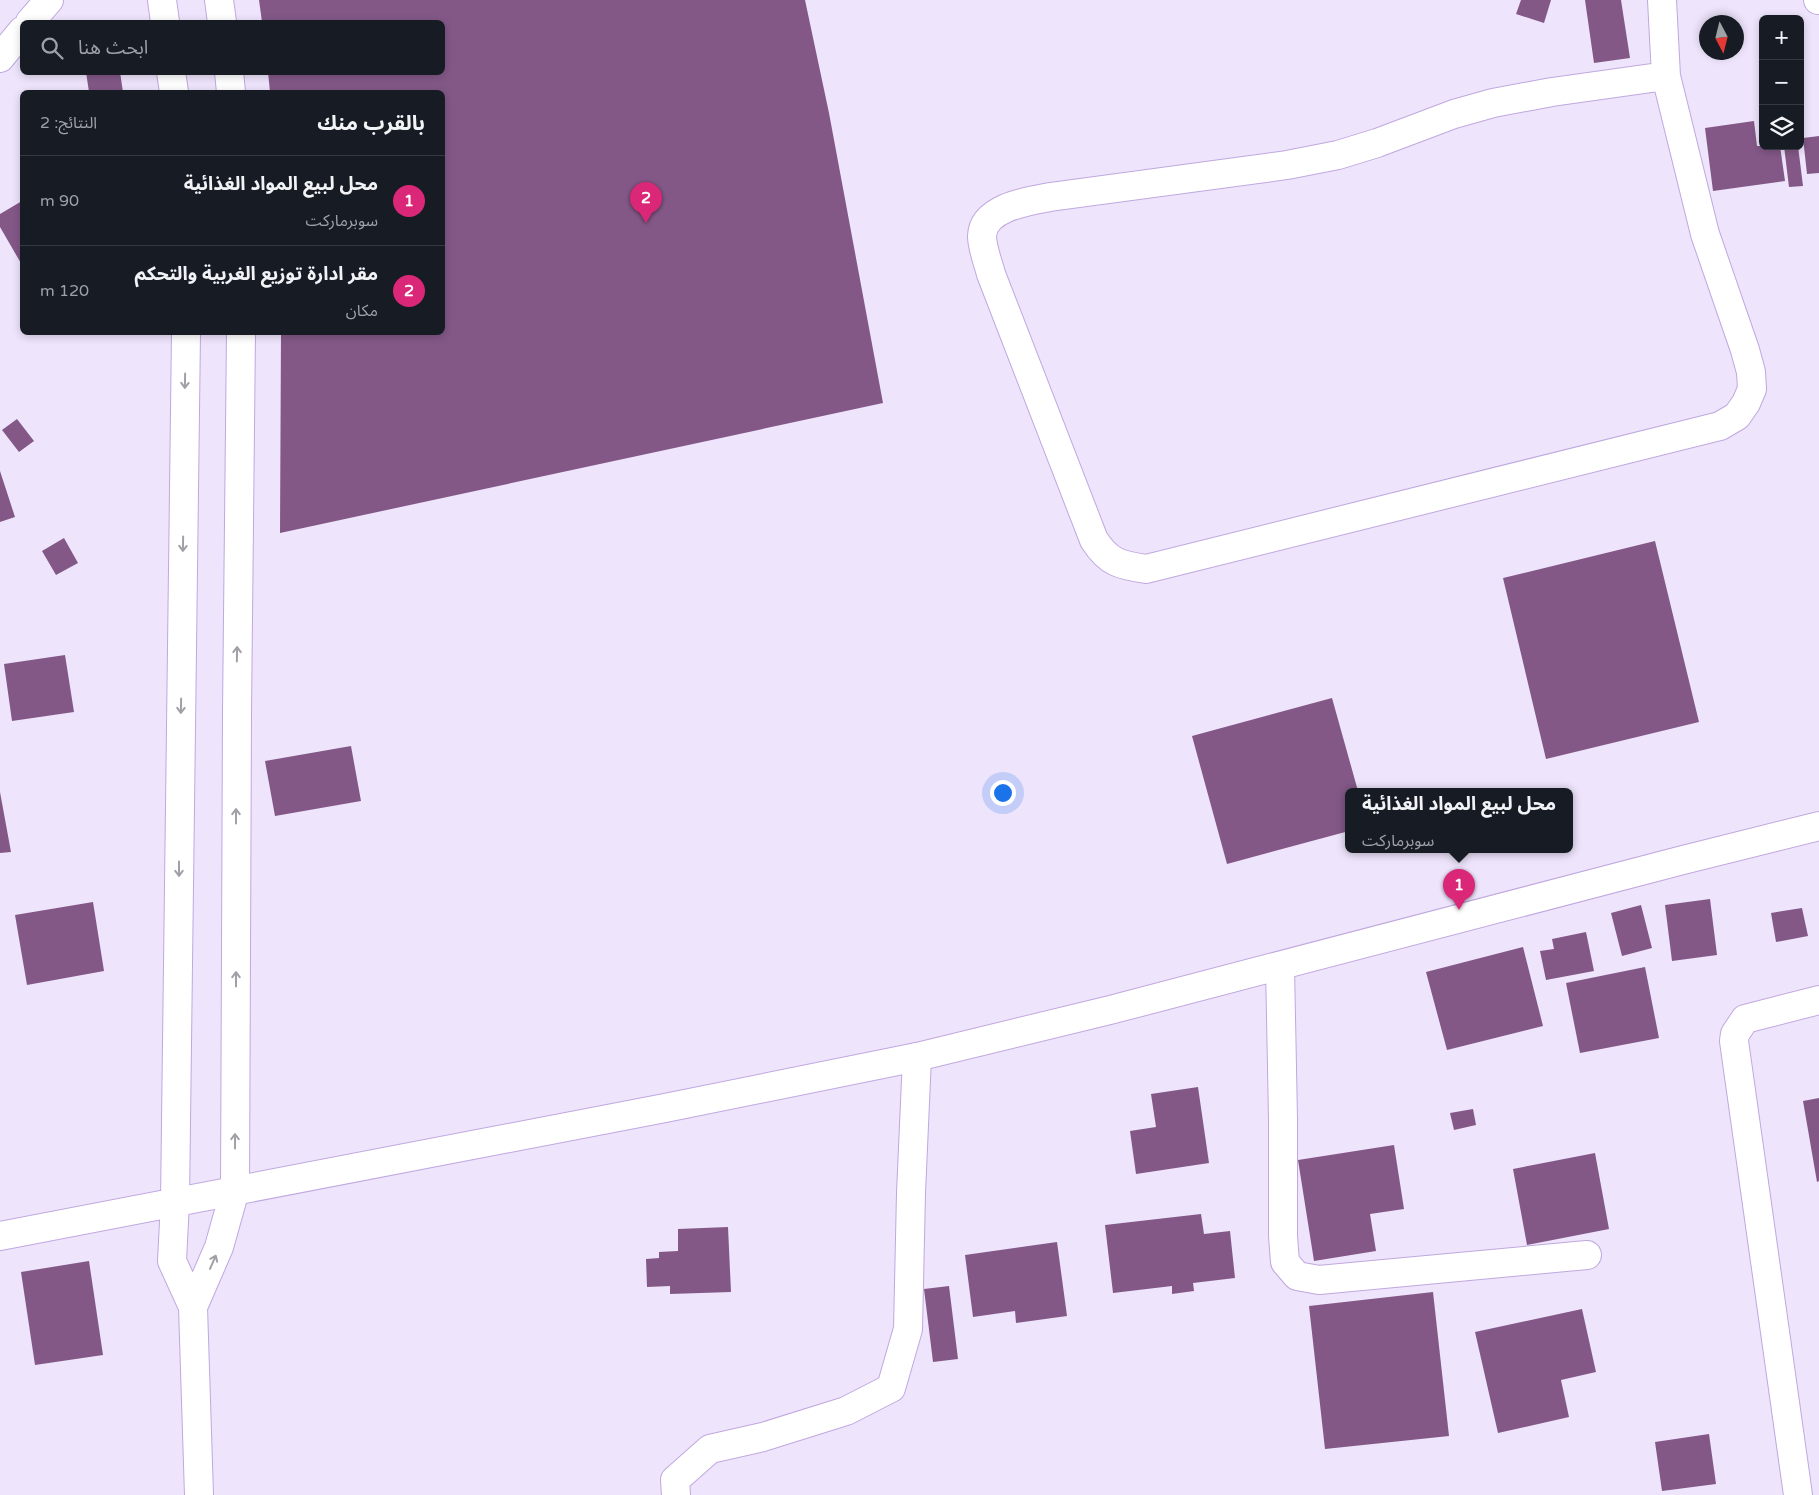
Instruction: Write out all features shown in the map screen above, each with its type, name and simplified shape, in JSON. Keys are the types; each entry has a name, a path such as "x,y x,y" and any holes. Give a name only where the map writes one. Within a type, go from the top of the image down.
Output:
{"street":[{"path":"32,20 49,0"},
{"path":"162,0 165,20"},
{"path":"219,0 222,20"},
{"path":"1662,0 1666,76 1705,234 1746,350 1751,372 1752,389 1746,403 1737,416 1720,426 1146,569 1129,567 1113,561 1103,554 1094,540 991,274 982,234 988,221 1000,210 1050,197 1287,165 1338,155 1377,143 1454,114 1493,103 1552,92 1666,76"},
{"path":"0,58 20,33"},
{"path":"171,75 174,90"},
{"path":"228,75 231,90"},
{"path":"186,335 175,1202 172,1261 193,1307 199,1495"},
{"path":"193,1307 219,1247 235,1190 236,713 241,335"},
{"path":"0,1236 665,1108 917,1057 1119,1008 1819,826"},
{"path":"1280,966 1283,1119 1282,1236 1285,1262 1297,1276 1319,1280 1586,1255"},
{"path":"1798,1495 1734,1041 1735,1034 1745,1019 1819,1000"},
{"path":"676,1495 675,1480 710,1450 763,1437 846,1410 891,1388 908,1329 911,1192 917,1057"}],"building":[{"path":"259,0 805,0 829,113 883,403 280,533 281,335 445,335 445,90 270,90 268,75 445,75 445,20 262,20"},
{"path":"1521,0 1551,0 1544,23 1516,14"},
{"path":"1585,0 1621,0 1630,58 1594,63"},
{"path":"86,75 120,75 123,90 89,90"},
{"path":"1754,121 1759,150 1781,150 1785,181 1713,191 1705,128"},
{"path":"1819,136 1819,173 1807,174 1804,138"},
{"path":"1784,150 1798,150 1803,186 1789,187"},
{"path":"20,202 20,262 0,227 0,214"},
{"path":"17,419 34,441 19,452 2,430"},
{"path":"0,471 15,517 0,522"},
{"path":"64,538 78,563 56,575 42,551"},
{"path":"1655,541 1699,722 1546,759 1503,578"},
{"path":"65,655 74,712 12,721 4,664"},
{"path":"1332,698 1357,788 1345,788 1345,832 1227,864 1192,736"},
{"path":"351,746 361,801 275,816 265,761"},
{"path":"0,792 11,852 0,853"},
{"path":"1710,899 1717,955 1672,961 1665,905"},
{"path":"93,902 104,971 27,985 15,915"},
{"path":"1641,905 1652,948 1622,956 1611,913"},
{"path":"1802,908 1808,936 1776,942 1771,913"},
{"path":"1586,932 1594,971 1546,980 1540,951 1554,949 1552,939"},
{"path":"1523,947 1543,1026 1447,1050 1426,972"},
{"path":"1645,967 1659,1038 1580,1053 1566,983"},
{"path":"1198,1087 1209,1163 1136,1174 1130,1131 1156,1127 1151,1094"},
{"path":"1819,1098 1819,1181 1817,1182 1803,1101"},
{"path":"1473,1109 1476,1125 1454,1130 1450,1113"},
{"path":"1394,1145 1404,1209 1370,1214 1376,1251 1314,1261 1298,1160"},
{"path":"1595,1153 1609,1229 1527,1245 1513,1169"},
{"path":"1201,1214 1204,1234 1230,1231 1235,1278 1193,1283 1194,1291 1172,1294 1172,1286 1113,1293 1105,1225"},
{"path":"728,1227 731,1292 670,1294 670,1286 647,1287 646,1259 659,1258 659,1252 678,1251 678,1229"},
{"path":"1057,1242 1067,1316 1016,1323 1015,1311 973,1317 965,1255"},
{"path":"89,1261 103,1355 35,1365 21,1272"},
{"path":"949,1286 958,1359 933,1362 924,1289"},
{"path":"1433,1292 1449,1436 1325,1449 1309,1306"},
{"path":"1582,1309 1596,1372 1561,1380 1569,1417 1498,1433 1475,1332"},
{"path":"1709,1434 1716,1484 1662,1491 1655,1442"}],"place":[{"name":"مقر ادارة توزيع الغربية والتحكم","path":"646,223"},
{"name":"محل لبيع المواد الغذائية","path":"1459,910"}]}
